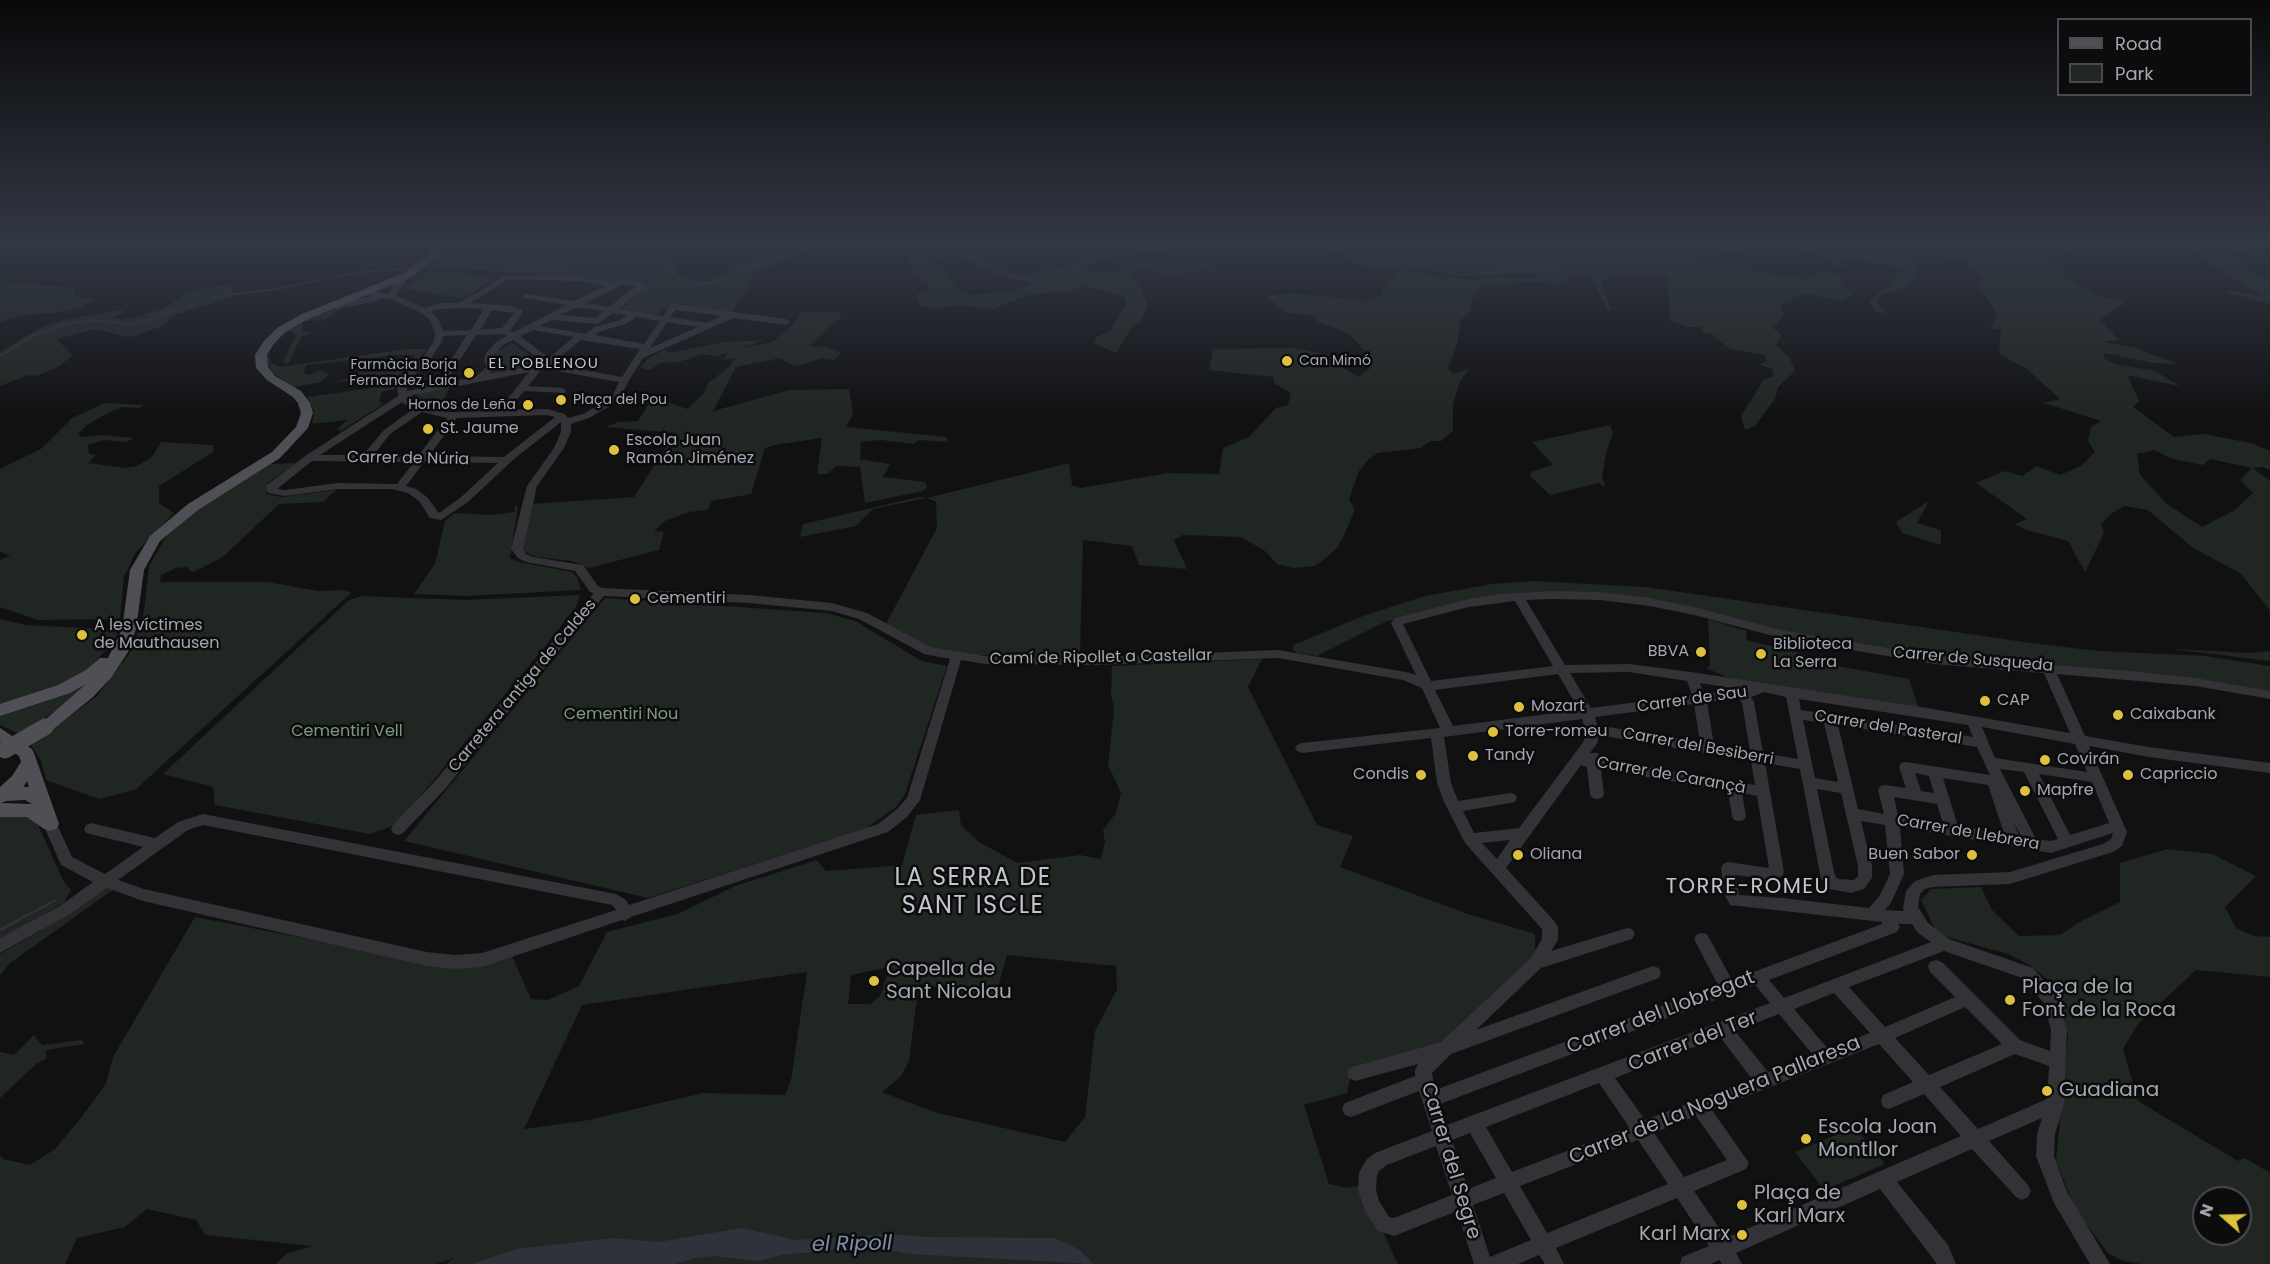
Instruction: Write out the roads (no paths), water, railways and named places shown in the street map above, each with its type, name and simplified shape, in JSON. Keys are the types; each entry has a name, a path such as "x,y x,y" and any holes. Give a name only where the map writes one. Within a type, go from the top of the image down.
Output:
{"main road":[{"path":"51,824 23,764 6,746 45,727 97,683 113,664 126,641 135,577 144,556 155,539 193,507 276,455 302,428 307,413 304,403 297,394 264,372 261,360 265,347 275,336 317,311 347,302"},
{"path":"1,710 48,696 86,678 126,641"},
{"path":"1,797 23,764"},
{"path":"1,797 28,793 41,801"},
{"path":"1,797 42,817 51,824"}],"street":[{"path":"402,302 425,311 435,320 439,334 438,341 427,358 402,385 403,396 408,403 420,409 454,415 547,412 564,419"},
{"path":"461,305 466,302"},
{"path":"564,302 708,326"},
{"path":"475,380 492,368 489,360 491,352 500,343 580,302"},
{"path":"552,317 568,320 599,320 623,302"},
{"path":"425,311 439,306 461,305 519,312 505,331"},
{"path":"439,385 490,307"},
{"path":"624,380 545,365 439,385 403,396 309,458 271,487 272,491 285,493 338,486 400,488 412,491 423,499 434,516 441,517 457,506 507,460 564,419 586,416 618,394 624,380 673,307 786,322"},
{"path":"501,413 545,365 583,337 598,329 623,322 634,314"},
{"path":"639,357 732,315"},
{"path":"532,327 645,347"},
{"path":"439,334 505,331 515,336 545,365"},
{"path":"522,388 562,391"},
{"path":"366,458 387,432 420,409"},
{"path":"400,488 454,415"},
{"name":"Carretera antiga de Caldes","path":"398,830 440,785 601,592 594,589 579,568 530,560 517,549 532,486 559,448 566,432 564,419"},
{"name":"Carrer de Núria","path":"309,458 507,460"},
{"name":"Camí de Ripollet a Castellar","path":"601,592 729,598 832,607 863,616 922,649 956,658 1002,661 1085,661 1278,654 1406,676 1428,686"},
{"name":"Carrer de Susqueda","path":"1428,686 1397,623 1451,606 1518,597 1600,596 1694,610 1781,634 1934,660 2048,667 2195,682 2270,695"},
{"path":"1499,867 1589,745 1592,729 1587,713 1518,597"},
{"path":"51,824 66,861 143,895 233,917 455,962 491,958 857,838 892,822 910,804 916,791 956,658"},
{"path":"2048,667 2117,826 2120,838 2113,846 2010,878 1934,881 1920,885 1910,900 1917,920 1944,944 2014,966 2036,980 2051,1000 2059,1030 2058,1061 2055,1104 2046,1134 2045,1156 2060,1197 2100,1264"},
{"path":"1448,1048 1536,963 1550,940 1550,927 1499,867 1470,839 1444,783 1443,733 1428,686 1559,669 1629,668 1691,676 1738,687 1748,702 1778,872 1772,874 1728,868 1731,894 1735,901 1872,915 1891,922"},
{"path":"1691,676 1700,699 1708,749"},
{"name":"Carrer de Sau","path":"1302,748 1443,733 1700,699 1738,687 1791,692 2149,752 2270,768"},
{"path":"1791,692 1828,879 1841,888 1859,885 1865,878 1865,866 1830,719"},
{"name":"Carrer del Pasteral","path":"1796,714 1981,743"},
{"path":"1973,721 1997,781 2013,840"},
{"name":"Carrer del Besiberri","path":"1592,729 1805,765"},
{"path":"1589,745 1595,763 1597,794"},
{"name":"Carrer de Carançà","path":"1578,760 1764,792"},
{"path":"1990,762 2096,778"},
{"path":"1915,795 1906,767 1997,781"},
{"path":"2029,768 2067,843"},
{"path":"1934,771 1952,830"},
{"path":"1997,781 2032,844"},
{"path":"1809,782 1847,789"},
{"path":"1734,787 1739,816"},
{"path":"1872,915 1886,899 1897,874 1891,819 1885,790 1943,800"},
{"path":"1454,807 1510,798"},
{"name":"Carrer de Llebrera","path":"1853,814 2050,847 2117,826"},
{"path":"0,946 35,929 78,901 98,877 183,826 202,819 616,900 621,904 625,915"},
{"path":"90,829 156,844"},
{"path":"1470,839 1524,834"},
{"name":"Carrer del Llobregat","path":"1430,1100 1757,977 1891,922 1917,920"},
{"path":"1536,963 1627,934"},
{"path":"1702,939 1728,988"},
{"name":"Carrer del Ter","path":"1368,1196 1367,1183 1373,1165 1944,944"},
{"path":"1936,967 2014,1046 2058,1061"},
{"path":"1355,1073 1417,1054 1448,1048 1653,973"},
{"path":"1757,977 1825,1057"},
{"path":"1838,986 2022,1191"},
{"name":"Carrer de La Noguera Pallaresa","path":"1368,1196 1375,1214 1389,1227 1508,1184 1699,1106 1883,1035 1967,999"},
{"path":"1724,1030 1764,1081"},
{"path":"1889,1101 2014,1046"},
{"name":"Carrer del Segre","path":"1448,1048 1423,1070 1424,1081 1483,1264"},
{"path":"1604,1076 1728,1257"},
{"path":"1352,1109 1424,1081"},
{"path":"1689,1264 1728,1257 1883,1179 2055,1104"},
{"path":"1495,1264 1740,1163 1699,1106"},
{"path":"1475,1125 1555,1264"},
{"path":"1883,1179 1941,1252 1947,1264"}],"water":[{"name":"el Ripoll","path":"742,1228 796,1240 889,1234 927,1237 1054,1238 1080,1250 1093,1264 910,1254 870,1246 782,1255 758,1261 713,1256 675,1264 472,1264 516,1249 613,1238 658,1242"}],"waterway":[{"path":"0,356 32,336 65,324 92,320 133,325 199,302"},
{"path":"16,921 56,900"},
{"path":"0,930 19,920"}],"place":[{"name":"Can Mimó","path":"1287,361"},
{"name":"Farmàcia Borja Fernandez, Laia","path":"469,373"},
{"name":"Plaça del Pou","path":"561,400"},
{"name":"Hornos de Leña","path":"528,405"},
{"name":"St. Jaume","path":"428,429"},
{"name":"Escola Juan Ramón Jiménez","path":"614,450"},
{"name":"Cementiri","path":"635,599"},
{"name":"A les víctimes de Mauthausen","path":"82,635"},
{"name":"BBVA","path":"1701,652"},
{"name":"Biblioteca La Serra","path":"1761,654"},
{"name":"CAP","path":"1985,701"},
{"name":"Mozart","path":"1519,707"},
{"name":"Caixabank","path":"2118,715"},
{"name":"Torre-romeu","path":"1493,732"},
{"name":"Tandy","path":"1473,756"},
{"name":"Covirán","path":"2045,760"},
{"name":"Condis","path":"1421,775"},
{"name":"Capriccio","path":"2128,775"},
{"name":"Mapfre","path":"2025,791"},
{"name":"Oliana","path":"1518,855"},
{"name":"Buen Sabor","path":"1972,855"},
{"name":"Capella de Sant Nicolau","path":"874,981"},
{"name":"Plaça de la Font de la Roca","path":"2010,1000"},
{"name":"Guadiana","path":"2047,1091"},
{"name":"Escola Joan Montllor","path":"1806,1139"},
{"name":"Plaça de Karl Marx","path":"1742,1205"},
{"name":"Karl Marx","path":"1742,1235"}],"district":[{"name":"EL POBLENOU","path":"544,364"},
{"name":"TORRE-ROMEU","path":"1748,888"},
{"name":"LA SERRA DE SANT ISCLE","path":"973,893"}],"park label":[{"name":"Cementiri Nou","path":"621,715"},
{"name":"Cementiri Vell","path":"347,732"}]}
